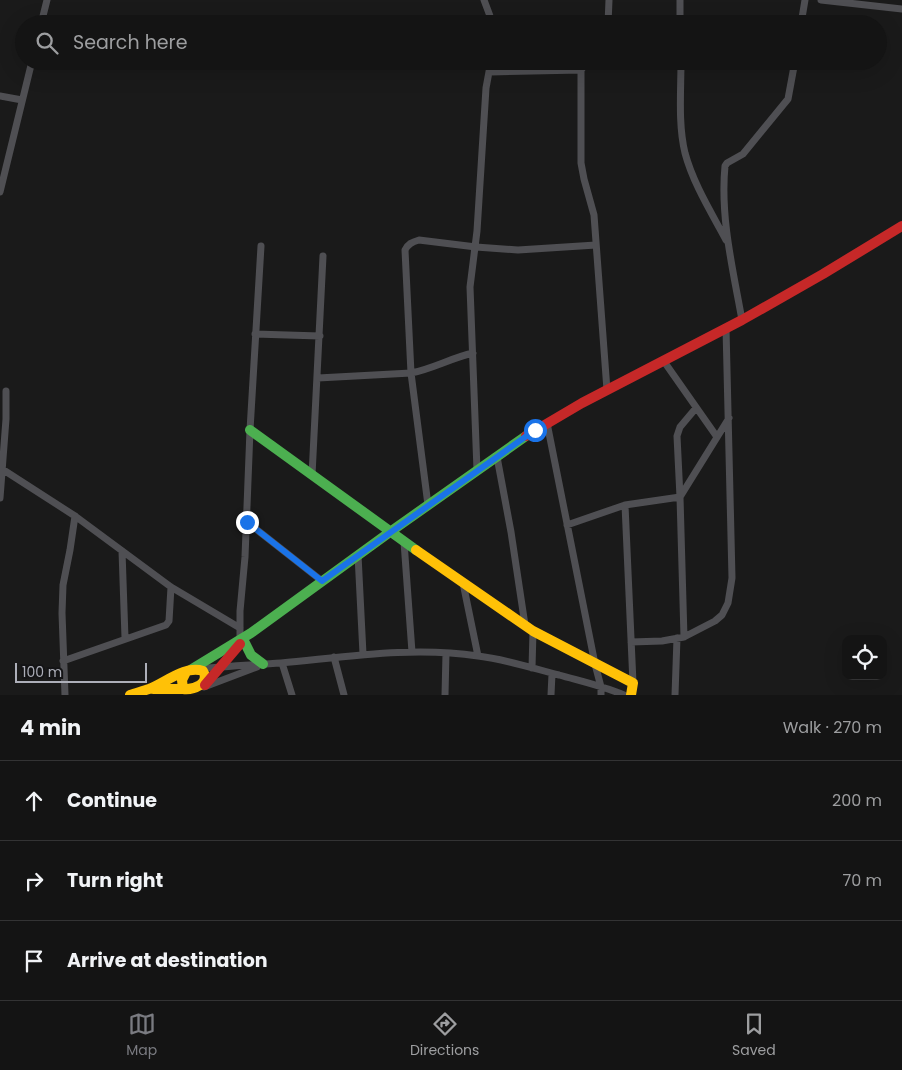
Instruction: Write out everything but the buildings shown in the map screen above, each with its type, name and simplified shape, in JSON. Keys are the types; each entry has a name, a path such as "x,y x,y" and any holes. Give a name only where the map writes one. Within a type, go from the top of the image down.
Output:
{"street":[{"path":"43,15 47,0"},
{"path":"484,0 490,15"},
{"path":"608,15 609,0"},
{"path":"680,0 680,15"},
{"path":"802,15 805,0"},
{"path":"821,0 902,9"},
{"path":"0,192 30,70"},
{"path":"477,470 470,287 476,247 486,88 490,72 581,70 581,163 594,215 607,390"},
{"path":"681,70 682,132 685,152 690,169 728,244"},
{"path":"742,320 728,244 724,196 725,166 745,151 788,99 793,70"},
{"path":"0,96 22,100"},
{"path":"185,692 182,677 244,639 477,470 547,424 663,360 742,320 902,226"},
{"path":"428,505 411,373 407,247 419,240 518,250 596,245"},
{"path":"261,246 240,628 251,656 265,664"},
{"path":"312,475 323,256"},
{"path":"632,642 662,641 680,637 715,621 722,615 728,604 732,578 726,328"},
{"path":"255,334 320,336"},
{"path":"318,378 411,373 425,370 455,357 473,353"},
{"path":"663,360 717,437"},
{"path":"0,498 6,419 6,391"},
{"path":"675,695 680,637 680,496 677,436 680,427 696,408"},
{"path":"568,525 625,505 680,496 729,418"},
{"path":"547,424 594,664 601,687 601,695"},
{"path":"250,430 404,542 529,628 633,683"},
{"path":"497,457 529,628 532,668"},
{"path":"2,469 75,516 171,587 240,628"},
{"path":"625,505 632,642 633,683 631,695"},
{"path":"64,695 63,585 75,516"},
{"path":"247,522 322,581"},
{"path":"404,542 412,652"},
{"path":"122,551 125,638"},
{"path":"358,555 363,654"},
{"path":"463,583 478,656"},
{"path":"63,660 168,623 171,587"},
{"path":"202,689 244,639"},
{"path":"130,695 149,689 192,670 363,654 412,652 478,656 532,668 624,695"},
{"path":"445,695 446,653"},
{"path":"334,657 344,695"},
{"path":"282,663 292,695"},
{"path":"149,689 196,693 265,664"},
{"path":"192,670 205,675 202,689"},
{"path":"551,695 552,674"}],"traffic: fast":[{"path":"250,430 416,550"},
{"path":"192,669 251,633 526,436"},
{"path":"244,641 251,655 263,664"}],"traffic: slow":[{"path":"416,550 533,631 633,683 631,695"},
{"path":"130,695 149,689 189,670 203,671 205,679 203,683 196,687 183,689 182,680 186,672"},
{"path":"153,689 183,689"}],"traffic: jam":[{"path":"526,436 582,403 742,320 902,226"},
{"path":"205,685 240,644"}],"route":[{"path":"247,522 322,581 535,430"}]}
